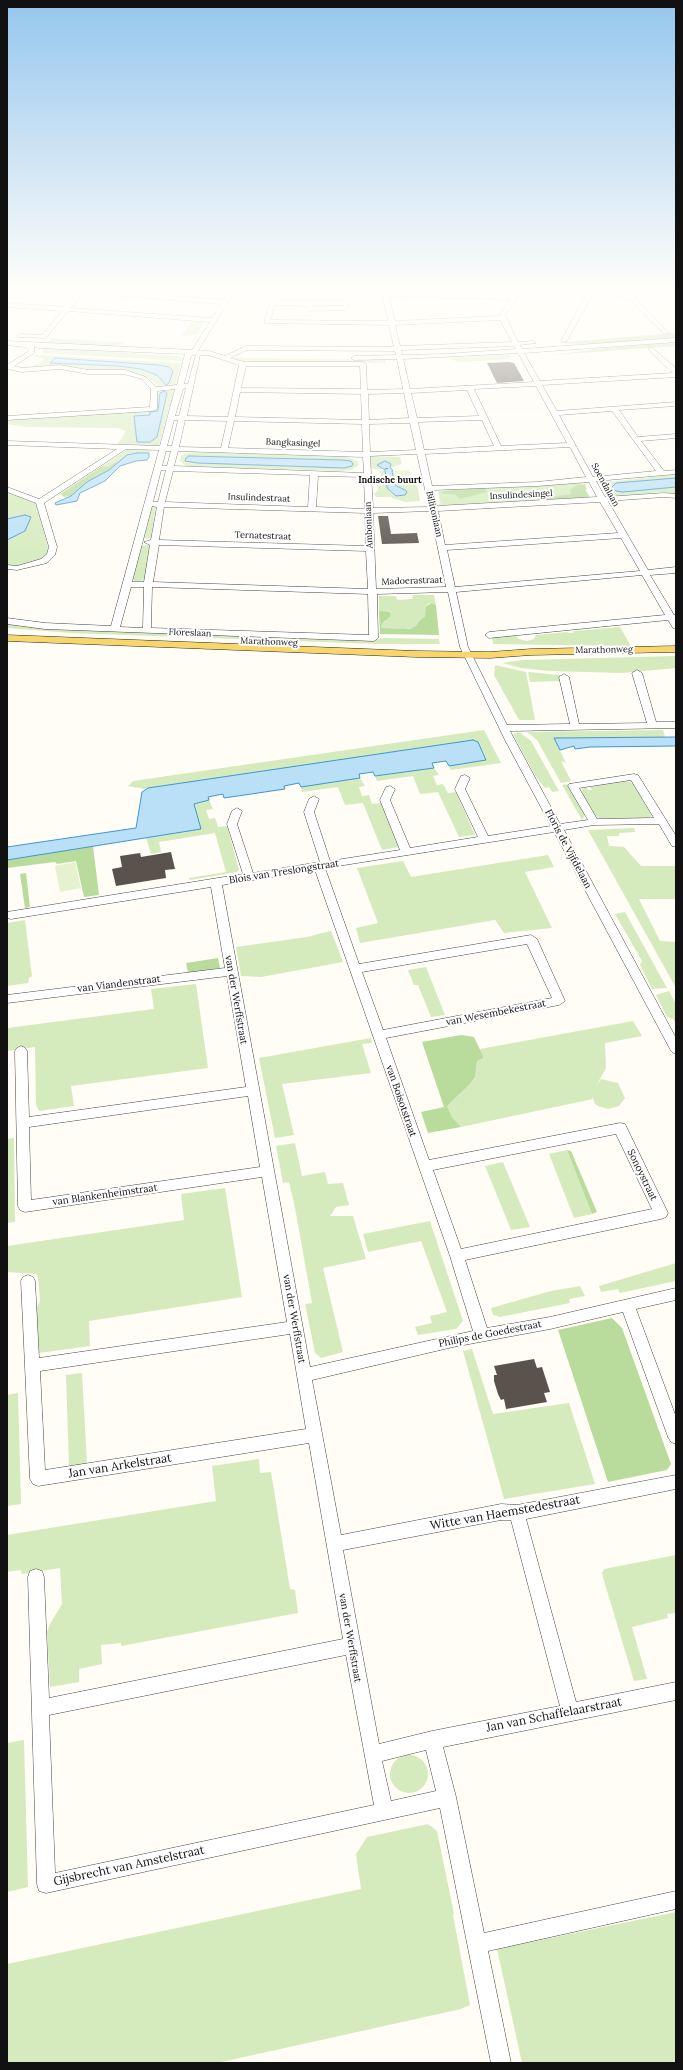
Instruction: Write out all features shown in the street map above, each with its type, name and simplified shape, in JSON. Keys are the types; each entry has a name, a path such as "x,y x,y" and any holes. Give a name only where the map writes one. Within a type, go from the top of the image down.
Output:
{"main road":[{"name":"Marathonweg","path":"7,630 88,636 465,651 531,652 676,649"},
{"name":"Marathonweg","path":"7,638 383,654 465,651"}],"street":[{"path":"147,630 148,585 161,504 190,386 154,388 151,385"},
{"path":"224,450 239,385"},
{"name":"Ambonlaan","path":"364,385 366,475 374,638"},
{"name":"Billitonlaan","path":"406,385 465,651"},
{"path":"238,390 364,392 529,385"},
{"name":"Soendalaan","path":"539,385 591,480 674,620"},
{"path":"115,629 138,542 150,504 180,387"},
{"path":"7,418 153,409 154,388"},
{"path":"470,388 499,449"},
{"path":"554,413 676,404"},
{"path":"614,409 662,474"},
{"path":"172,418 365,422 484,418"},
{"path":"637,439 676,436"},
{"name":"Bangkasingel","path":"7,443 366,454 420,453 572,445"},
{"path":"40,502 125,447"},
{"path":"159,468 366,475"},
{"name":"Insulindesingel","path":"428,488 591,480 676,472"},
{"path":"312,509 314,473"},
{"path":"7,489 40,502"},
{"name":"Insulindesingel","path":"368,511 603,500 664,495 676,496"},
{"path":"7,567 16,568 34,565 44,561 51,555 53,547 40,502"},
{"name":"Insulindestraat","path":"150,504 368,511"},
{"path":"442,548 623,535"},
{"name":"Ternatestraat","path":"138,542 370,549"},
{"name":"Madoerastraat","path":"127,584 372,592 451,589 646,574 676,570"},
{"path":"489,635 674,620"},
{"name":"Floreslaan","path":"7,622 115,629 374,638"},
{"name":"Floris de Vijfdelaan","path":"465,651 557,828 676,1049"},
{"path":"637,673 652,725"},
{"path":"564,677 575,726"},
{"path":"504,728 676,725"},
{"path":"594,822 573,786 634,777 676,844"},
{"path":"465,778 460,789 484,839"},
{"path":"390,789 385,800 406,852"},
{"name":"van Boisotstraat","path":"314,799 309,812 323,865 355,969 457,1256 482,1336"},
{"path":"237,811 232,824 249,877"},
{"name":"Blois van Treslongstraat","path":"11,914 216,883 594,822 662,822"},
{"name":"van der Werffstraat","path":"216,883 352,1646 384,1812"},
{"name":"van Wesembekestraat","path":"355,969 531,939 559,1001 378,1035"},
{"name":"van Viandenstraat","path":"7,999 231,971"},
{"name":"van Blankenheimstraat","path":"21,1051 25,1206 268,1172"},
{"path":"24,1123 93,1112 253,1091"},
{"name":"Sonoystraat","path":"424,1166 620,1128 661,1213 457,1256"},
{"name":"Jan van Arkelstraat","path":"28,1281 38,1479 314,1435"},
{"name":"Philips de Goedestraat","path":"304,1375 453,1341 676,1294"},
{"path":"627,1305 676,1437"},
{"path":"32,1366 295,1327"},
{"name":"Witte van Haemstedestraat","path":"334,1544 501,1512 517,1513 676,1482"},
{"path":"517,1513 570,1712"},
{"name":"Gijsbrecht van Amstelstraat","path":"36,1577 46,1884 384,1812"},
{"path":"40,1708 74,1700 352,1646"},
{"name":"Jan van Schaffelaarstraat","path":"432,1740 676,1691"},
{"path":"372,1755 432,1740 447,1797 501,2063"},
{"path":"384,1812 447,1797"},
{"path":"477,1944 676,1900"}],"green space":[{"path":"156,385 175,385 175,385 158,386"},
{"path":"174,389 170,407 167,408 169,409 159,445 157,446 118,444 126,431 118,428 28,427 7,424 7,420 156,410 155,393","holes":["167,392 157,437 150,442 137,442 134,416 150,415 150,412 158,411 160,393"]},
{"path":"128,449 152,450 149,453 130,454 107,467 102,466"},
{"path":"193,452 347,457 357,461 359,465 351,470 341,471 200,467 186,466 180,461 181,455","holes":["193,456 342,460 349,467 292,467"]},
{"path":"371,456 400,457 402,464 390,468 391,465 378,466 384,469 371,468"},
{"path":"123,458 109,470 87,482 71,496 64,497 60,494 102,466 107,467"},
{"path":"385,470 386,487 394,495 405,495 405,490 397,485 417,484 420,501 405,502 390,497 376,497 374,494 378,490 377,485 381,474 379,471"},
{"path":"409,470 412,485 395,485 392,471"},
{"path":"676,474 676,478 616,483 612,488 623,492 676,487 676,494 672,495 663,492 610,498 601,483"},
{"path":"582,483 591,499 441,506 438,491"},
{"path":"585,484 587,489 585,490 591,499 547,502 545,498 571,494 570,490 577,485"},
{"path":"485,488 487,492 460,499 455,494 443,494 442,491"},
{"path":"7,492 36,503 48,548 47,555 40,560 19,566 7,565 7,540 25,531 25,515 7,519"},
{"path":"151,507 156,507 151,538 146,539 144,538"},
{"path":"148,545 150,548 146,579 135,581 133,579 141,546"},
{"path":"413,595 434,595 436,605 431,603 428,604 426,617 419,621 415,628 381,628 380,625 386,621 379,611 379,596 395,596 398,600 412,599"},
{"path":"431,603 436,605 439,635 380,634 379,611 389,612 391,615 381,625 381,628 410,629 416,626 419,621 425,617 426,607"},
{"path":"7,624 374,640 384,638 439,639 440,644 378,644 71,633 7,628"},
{"path":"620,627 631,646 493,644 492,638 514,635 519,639 527,641 534,639 536,635 567,632 573,633 573,631"},
{"path":"676,656 676,668 622,673 549,671 521,668 502,663 523,660"},
{"path":"495,665 526,672 535,720 519,720 494,675"},
{"path":"528,672 560,675 561,681 530,682"},
{"path":"484,730 501,763 451,770 449,766 486,759 478,742 473,740 144,789 128,786 133,781"},
{"path":"663,730 665,737 554,738 566,763 561,761 571,781 561,783 537,740 527,732"},
{"path":"519,732 531,741 559,791 552,792 549,787 545,788 536,777 513,734"},
{"path":"434,768 439,775 433,776 437,785 443,784 448,793 456,792 475,835 459,837 438,792 420,794 413,776 377,781 375,776"},
{"path":"360,778 365,786 359,787 362,796 369,795 372,804 381,803 399,847 382,850 363,803 345,805 338,787 302,792 301,787"},
{"path":"626,781 633,783 652,816 647,818 600,818 595,816 582,793 582,789 586,787 588,790 592,790 590,787"},
{"path":"567,784 585,815 582,820 562,785"},
{"path":"209,800 213,809 206,810 209,819 215,818 218,827 227,826 239,870 237,872 190,880 189,878 226,872 215,833 159,842 161,852 151,854 146,838 200,829 194,804"},
{"path":"634,828 635,832 619,833 619,836 607,836 609,846 624,847 641,866 676,866 676,899 639,899 660,941 676,942 676,988 588,830"},
{"path":"93,846 99,895 84,897 76,861 7,868 7,860"},
{"path":"548,855 554,867 525,872 552,928 504,933 495,920 360,943 356,928 378,923 357,868 403,861 411,877"},
{"path":"75,862 81,888 60,892 55,866"},
{"path":"26,873 30,907 25,908 20,874"},
{"path":"625,912 667,988 652,989 640,965 642,961 615,914"},
{"path":"25,920 32,976 29,978 28,983 7,986 7,923"},
{"path":"331,931 343,962 261,977 241,976 236,947 307,937"},
{"path":"218,958 220,968 188,973 186,963"},
{"path":"426,967 445,1015 431,1017 418,985 414,985 408,970"},
{"path":"196,984 208,1068 71,1086 74,1106 39,1111 36,1105 35,1047 7,1051 7,1028 154,1009 151,989"},
{"path":"669,991 676,1004 676,1024 673,1019 667,1017 656,995"},
{"path":"633,1021 642,1036 605,1043 606,1068 596,1086 601,1079 618,1083 625,1098 619,1106 608,1109 598,1106 595,1104 592,1094 593,1099 461,1127 452,1117 447,1106 470,1084 475,1077 477,1061 484,1058 480,1049"},
{"path":"461,1035 474,1037 484,1058 477,1061 475,1077 470,1084 447,1106 452,1117 461,1127 428,1133 421,1112 444,1107 422,1042"},
{"path":"371,1038 372,1043 362,1044 371,1073 282,1084 294,1135 275,1138 259,1058"},
{"path":"14,1138 15,1222 7,1223 7,1139"},
{"path":"295,1143 302,1176 325,1172 328,1184 343,1183 349,1205 336,1207 330,1216 353,1216 366,1259 323,1268 343,1352 321,1358 315,1353 305,1304 312,1303 295,1208 289,1182 283,1183 276,1146"},
{"path":"567,1150 592,1214 574,1218 549,1154"},
{"path":"567,1150 571,1151 597,1212 592,1214"},
{"path":"503,1162 530,1227 511,1230 485,1166"},
{"path":"225,1188 242,1297 89,1321 90,1346 39,1353 37,1349 35,1312 40,1301 38,1277 36,1274 7,1272 7,1246 184,1220 181,1194"},
{"path":"430,1221 463,1321 456,1329 418,1335 415,1327 432,1323 430,1316 447,1312 421,1241 368,1252 363,1234"},
{"path":"676,1263 676,1281 620,1293 618,1289 601,1292 599,1286"},
{"path":"580,1286 585,1296 569,1299 570,1303 500,1317 493,1315 491,1308 551,1291"},
{"path":"612,1318 622,1328 671,1464 667,1470 608,1482 558,1330"},
{"path":"472,1349 493,1414 569,1403 595,1484 504,1499 463,1351"},
{"path":"82,1373 87,1464 69,1467 66,1375"},
{"path":"18,1393 21,1504 7,1506 7,1395"},
{"path":"259,1459 260,1473 271,1472 290,1589 295,1590 298,1613 121,1646 121,1643 101,1645 102,1664 79,1669 79,1682 50,1687 47,1632 62,1604 60,1568 22,1574 21,1570 7,1572 7,1535 216,1501 212,1466"},
{"path":"676,1555 676,1613 667,1614 668,1618 632,1627 647,1679 634,1681 602,1574 604,1569"},
{"path":"24,1740 28,1887 7,1892 7,1743"},
{"path":"409,1755 422,1761 428,1774 422,1787 409,1793 396,1787 390,1774 396,1761"},
{"path":"428,1824 437,1831 454,1914 470,2005 461,2009 217,2063 7,2063 7,1964 361,1889 356,1854 367,1837"},
{"path":"676,1912 676,2063 522,2063 497,1949"}],"water":[{"path":"164,391 167,393 157,437 150,442 137,442 134,416 150,415 150,412 158,411 160,393"},
{"path":"149,453 149,457 147,460 136,461 120,466 105,481 80,493 77,501 56,505 55,503 71,496 87,482 109,470 127,455"},
{"path":"189,456 342,460 351,461 353,464 352,466 344,468 198,463 185,461"},
{"path":"385,461 391,464 390,467 393,471 395,485 407,492 405,495 396,496 387,488 385,470 377,465"},
{"path":"676,478 676,487 623,492 616,491 612,487 616,483"},
{"path":"25,515 31,517 25,531 7,540 7,519"},
{"path":"676,737 676,746 590,747 575,749 574,746 560,750 554,738"},
{"path":"473,740 478,742 486,760 449,766 446,761 432,763 434,768 375,776 373,772 359,774 360,778 301,787 299,783 284,786 285,789 224,798 223,794 208,797 209,800 194,804 201,829 7,860 7,847 136,828 142,792 148,788"}],"building":[{"path":"378,516 388,516 391,534 417,533 419,543 382,544"},
{"path":"171,852 175,869 165,870 166,878 116,886 112,869 122,867 120,856 140,853 141,857"},
{"path":"534,1359 537,1368 542,1367 550,1392 544,1393 547,1402 506,1409 504,1399 501,1400 494,1381 494,1375 497,1375 494,1366"}],"ferry route":[{"path":"385,469 390,468"}],"district":[{"name":"Indische buurt","path":"390,480"}]}
